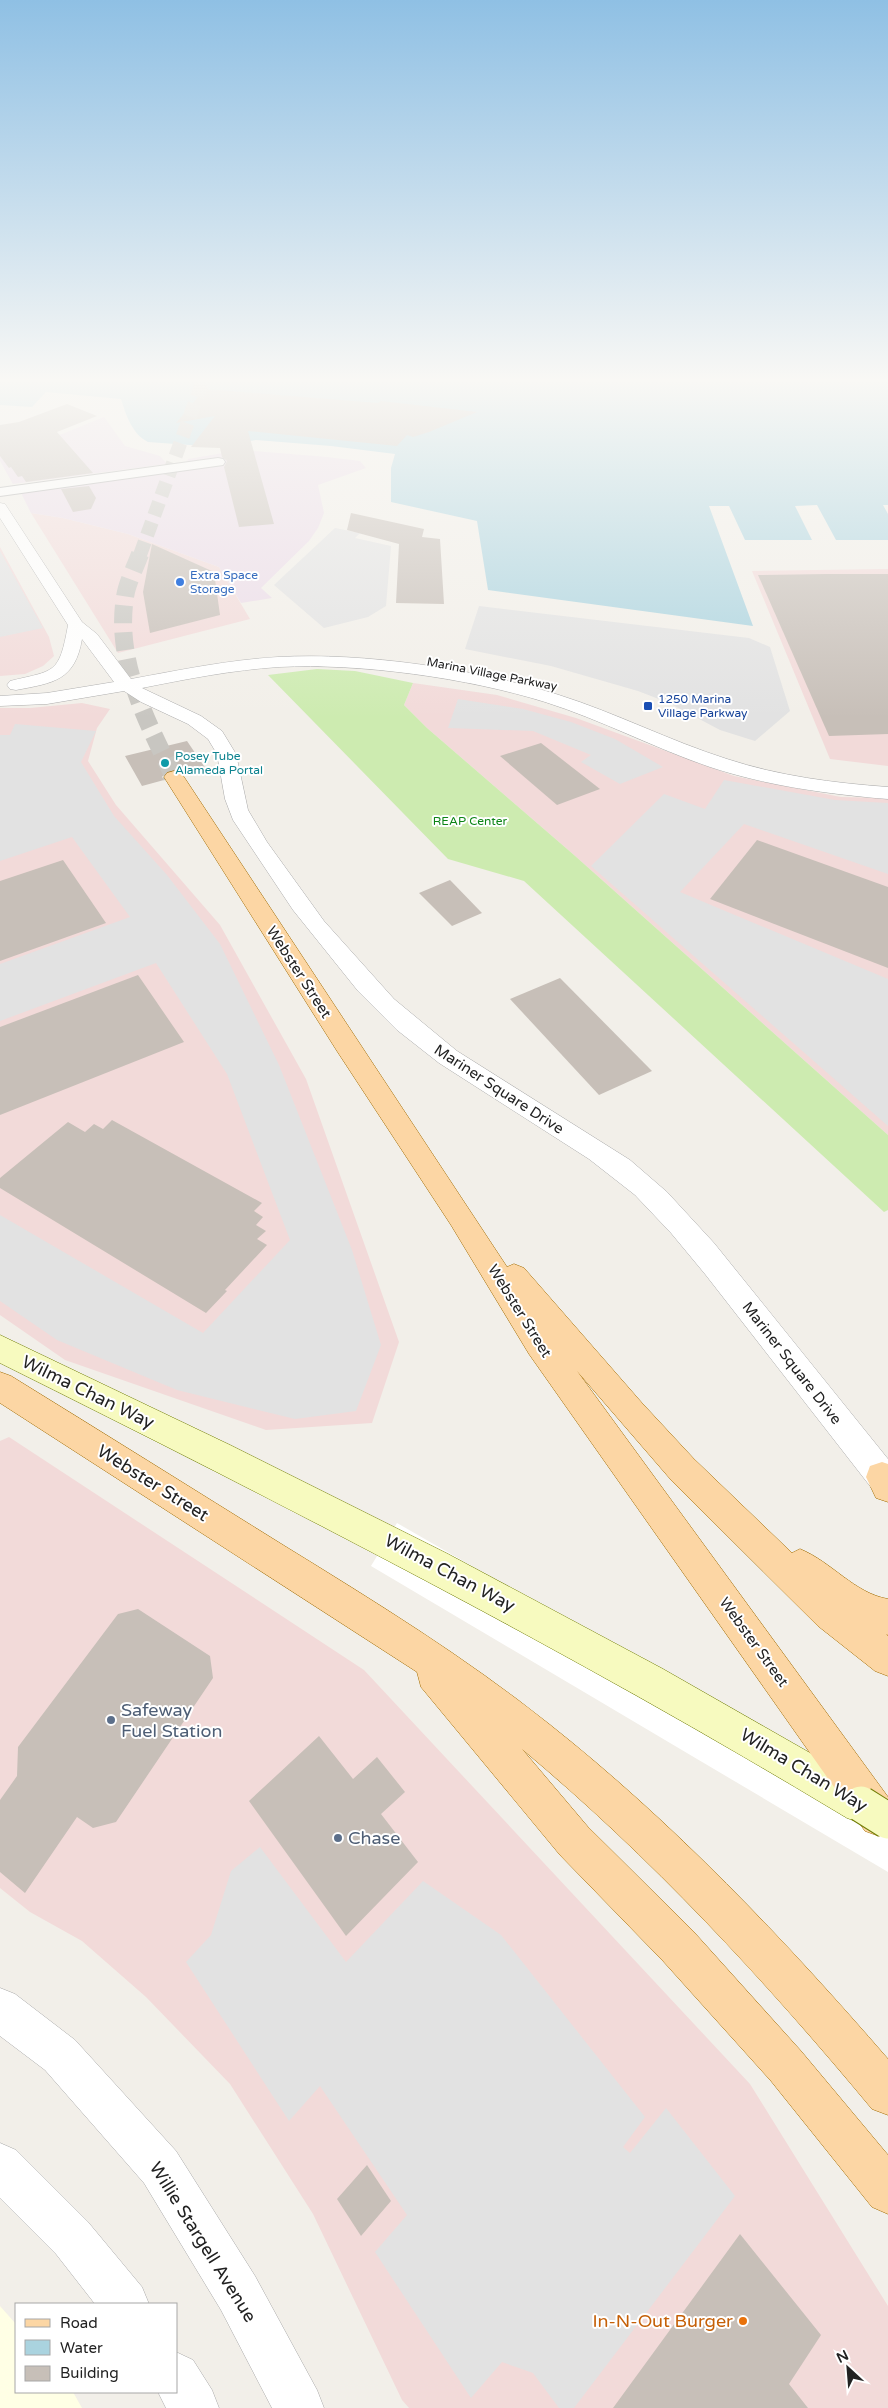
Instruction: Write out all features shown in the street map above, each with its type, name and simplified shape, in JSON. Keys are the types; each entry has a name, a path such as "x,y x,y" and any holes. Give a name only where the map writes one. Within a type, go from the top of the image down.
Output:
{"main road":[{"name":"Webster Street","path":"174,778 350,1052 462,1217 540,1345 797,1700 888,1831"},
{"path":"462,1217 631,1413 734,1520 830,1614 888,1658"},
{"name":"Wilma Chan Way","path":"0,1348 477,1586 656,1684 803,1769 888,1821"},
{"name":"Webster Street","path":"0,1386 409,1644 490,1702 568,1763 660,1847 766,1955 888,2093"},
{"path":"734,1520 859,1608 888,1617"},
{"path":"409,1644 574,1840 684,1953 786,2066 888,2191"}],"street":[{"name":"Mariner Square Drive","path":"0,507 76,625 90,633 121,679 150,700 206,727 217,737 225,748 230,761 232,790 243,819 304,909 366,986 389,1010 440,1054 469,1074 595,1150 628,1174 659,1202 689,1234 737,1292 886,1482"},
{"path":"8,685 40,681 54,676 64,669 72,655 76,625"},
{"name":"Marina Village Parkway","path":"121,679 209,656 260,650 321,649 396,656 509,675 559,687 607,703 706,743 754,758 818,771 888,778"},
{"name":"Marina Village Parkway","path":"121,679 185,674 236,666 302,661 346,662 397,668 501,687 572,705 697,755 743,770 815,785 888,793"},
{"path":"206,727 191,708 189,691 207,676 236,666"},
{"path":"8,685 121,679"},
{"path":"0,701 58,698 121,679"},
{"name":"Willie Stargell Avenue","path":"0,2009 60,2055 160,2168 238,2293 299,2408"},
{"path":"0,2166 72,2238 124,2303"},
{"path":"178,2380 194,2408"}],"shaded area":[{"path":"21,492 320,492 324,513 318,528 309,541 261,588 272,598 241,603 219,567 128,534 63,518 31,513"},
{"path":"31,513 63,518 128,534 219,567 250,619 118,653"},
{"path":"335,528 360,533 355,538 391,546 386,606 368,617 324,628 274,585"},
{"path":"0,547 49,637 54,656 43,666 25,674 0,676"},
{"path":"0,551 43,628 0,637"},
{"path":"888,569 888,766 830,759 752,571"},
{"path":"479,606 749,638 770,647 790,711 755,741 720,730 669,703 638,691 551,666 465,649"},
{"path":"413,683 497,695 576,718 734,776 841,797 888,798 888,1135 574,855 427,728 404,705"},
{"path":"458,699 523,709 571,722 615,739 663,767 620,784 581,762 591,755 533,731 448,728"},
{"path":"82,703 110,709 97,728 88,761 116,805 220,925 306,1079 399,1342 372,1423 266,1430 65,1360 0,1315 0,708 30,708"},
{"path":"15,724 96,731 81,762 114,816 167,875 220,944 279,1065 352,1250 381,1345 356,1411 295,1419 177,1390 57,1340 0,1301 0,1215 203,1333 290,1240 227,1074 156,963 0,1021 0,964 130,917 72,837 0,861 0,735 10,735"},
{"path":"724,780 835,800 888,803 888,874 744,824 680,892 888,979 888,1126 591,866 664,794 705,809"},
{"path":"9,1437 364,1670 750,2084 888,2306 888,2408 409,2408 402,2400 313,2214 230,2084 146,1997 82,1941 30,1912 0,1888 0,1441"},
{"path":"260,1847 346,1962 423,1881 501,1935 645,2117 623,2147 630,2153 666,2108 735,2196 574,2408 559,2408 533,2373 502,2362 471,2398 375,2252 407,2215 320,2086 289,2121 186,1962 211,1935 231,1871"},
{"path":"0,2306 15,2323 15,2393 74,2393 82,2408 0,2408"}],"green space":[{"name":"REAP Center","path":"317,669 355,671 413,683 404,705 427,728 574,855 888,1135 888,1210 884,1212 524,881 448,859 268,675"}],"water":[{"path":"391,492 888,492 888,505 883,505 888,514 888,540 836,540 817,505 795,506 812,540 745,540 729,506 709,506 753,626 488,590 477,521 391,502"}],"pier":[{"path":"397,1523 888,1805 888,1872 371,1566"}],"building":[{"path":"63,492 93,492 96,498 91,509 73,512"},
{"path":"230,492 265,492 274,524 239,527"},
{"path":"351,513 424,529 422,537 440,539 444,604 396,603 399,544 347,530"},
{"name":"Extra Space Storage","path":"152,544 214,572 220,615 150,633 143,592"},
{"path":"888,574 888,734 829,736 758,575"},
{"name":"Posey Tube Alameda Portal","path":"187,741 206,769 185,775 182,771 173,769 166,772 162,777 164,780 142,786 125,756"},
{"path":"541,743 600,789 557,805 500,756"},
{"path":"757,840 888,887 888,968 710,899"},
{"path":"63,860 106,923 0,961 0,881"},
{"path":"450,880 482,913 452,926 419,893"},
{"path":"138,975 184,1042 0,1115 0,1027"},
{"path":"560,978 652,1071 599,1095 510,999"},
{"path":"112,1120 262,1203 254,1211 263,1217 256,1225 266,1231 257,1239 267,1245 206,1313 0,1188 0,1178 68,1122 85,1132 94,1124 103,1129"},
{"name":"Safeway Fuel Station","path":"138,1609 210,1656 213,1678 116,1822 93,1828 77,1817 25,1893 0,1872 0,1800 17,1776 18,1747 118,1614"},
{"name":"Chase","path":"319,1736 353,1779 377,1757 405,1792 381,1814 418,1862 346,1936 249,1801"},
{"path":"367,2165 391,2201 361,2236 337,2199"},
{"name":"In-N-Out Burger","path":"740,2234 821,2335 789,2384 808,2408 613,2408"}],"tunnel":[{"path":"140,555 163,492"},
{"path":"140,554 125,597 124,644 135,689 143,711 173,775"}],"place":[{"name":"Extra Space Storage","path":"180,582"},
{"name":"1250 Marina Village Parkway","path":"648,706"},
{"name":"Posey Tube Alameda Portal","path":"165,763"},
{"name":"Safeway Fuel Station","path":"111,1720"},
{"name":"Chase","path":"338,1838"},
{"name":"In-N-Out Burger","path":"743,2321"}]}
